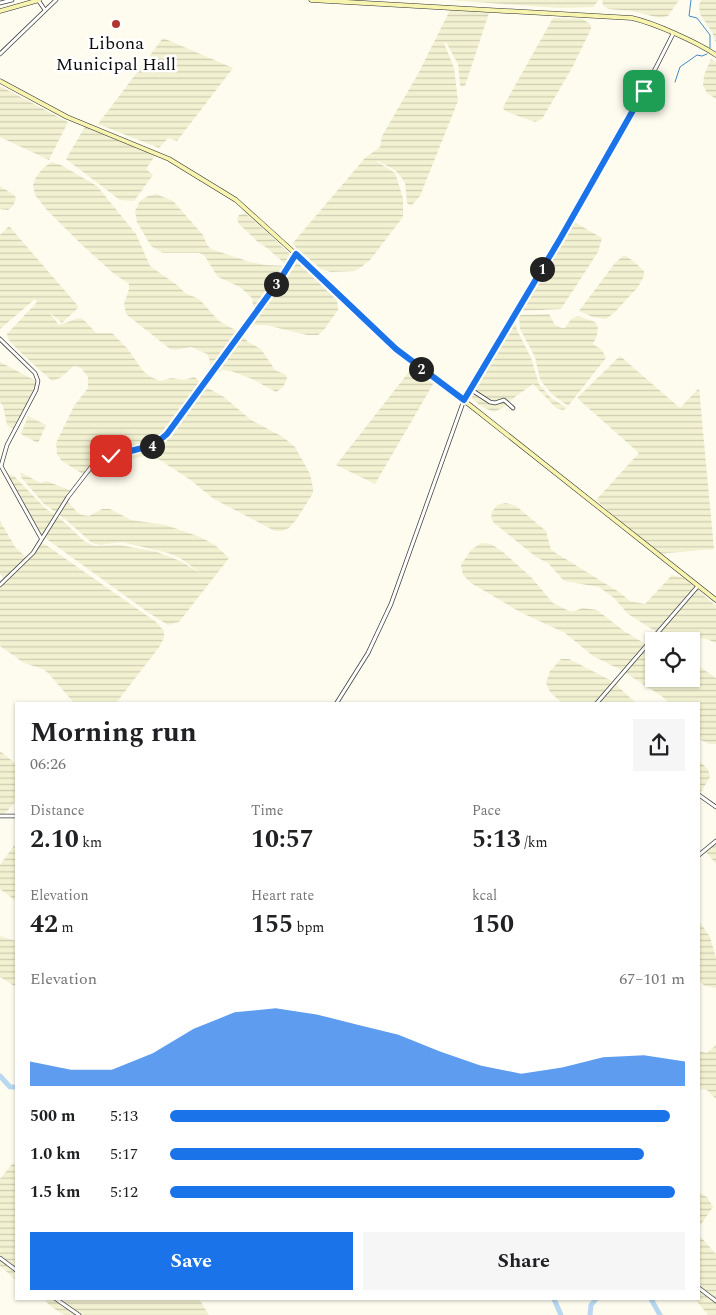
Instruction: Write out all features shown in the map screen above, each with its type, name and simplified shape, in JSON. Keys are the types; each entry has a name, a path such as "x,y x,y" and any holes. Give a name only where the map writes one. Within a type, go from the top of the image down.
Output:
{"street":[{"path":"7,9 3,2 12,0"},
{"path":"0,11 39,0 46,10"},
{"path":"0,54 56,0"},
{"path":"311,0 616,16 638,19 716,56"},
{"path":"337,702 368,653 391,604 464,400 572,220 644,91 673,34"},
{"path":"0,80 67,117 169,159 236,200 396,349 464,400 716,600"},
{"path":"0,585 33,553 68,497 95,462 154,445 167,434 281,278 296,254"},
{"path":"0,339 35,374 38,381 37,389 7,445 1,466 41,538"},
{"path":"470,389 490,402 495,403 504,400 512,408"},
{"path":"598,702 698,586"},
{"path":"700,796 716,807"},
{"path":"0,816 15,816"},
{"path":"700,854 716,841"},
{"path":"0,1258 15,1269"},
{"path":"700,1289 716,1302"},
{"path":"57,1300 79,1315"}],"green space":[{"path":"448,0 598,1 593,7 559,8"},
{"path":"602,0 679,0 668,16 660,18 632,11 608,9 603,5"},
{"path":"701,0 716,0 716,43 712,32 700,14 699,5"},
{"path":"450,10 488,11 489,13 465,86 461,87 458,64 447,44 444,43 454,68 458,101 420,196 412,205 409,205 407,203 405,183 401,177 395,170 376,161 395,173 403,198 403,217 370,260 360,268 354,271 331,272 321,269 292,244 365,158 380,147 382,136 418,74"},
{"path":"553,18 583,19 591,25 591,29 572,68 542,119 535,122 510,113 504,110 503,107"},
{"path":"163,38 233,68 177,141 168,138 159,148 98,124"},
{"path":"711,59 716,62 716,99 707,93 703,85 704,75"},
{"path":"0,86 68,122 49,160 0,137"},
{"path":"86,125 156,154 146,169 153,175 134,201 120,200 66,159"},
{"path":"52,162 61,165 97,186 136,234 150,266 185,293 199,299 219,321 239,332 248,342 261,349 275,370 286,375 287,379 283,387 276,392 252,379 231,371 223,370 214,374 207,354 191,347 170,349 126,314 124,304 129,284 113,273 81,244 46,209 35,195 33,185 36,177 43,168"},
{"path":"0,186 16,198 13,206 8,210 0,209"},
{"path":"156,194 173,201 203,235 211,249 250,262 285,266 283,262 239,224 237,219 239,215 245,213 337,300 338,310 323,331 318,335 307,335 266,325 252,325 250,322 254,310 252,298 240,287 218,277 204,255 199,253 163,253 151,246 137,222 135,211 140,201"},
{"path":"571,220 602,238 598,252 561,309 520,311 528,293"},
{"path":"9,226 79,307 62,323 48,311 59,325 79,318 83,319 96,333 112,333 127,348 143,371 151,377 160,381 171,378 184,380 194,377 204,386 224,397 251,420 283,437 295,447 310,474 313,493 289,528 275,531 214,499 189,479 149,455 103,465 86,476 62,461 57,454 56,443 74,406 88,388 88,377 81,368 74,366 60,378 52,381 8,339 7,334 37,302 35,299 0,329 0,235"},
{"path":"623,256 633,261 644,271 644,276 638,287 606,319 593,317 579,311 615,263"},
{"path":"513,314 517,330 531,358 539,384 551,398 567,408 563,410 556,408 533,384 506,406 494,412 482,407 466,393"},
{"path":"549,314 555,325 562,328 565,328 571,319 578,316 595,322 598,327 593,344 602,350 606,358 568,406 552,394 540,379 535,357 520,329 519,315"},
{"path":"620,356 680,408 699,388 714,549 658,554 596,500 639,453 577,398"},
{"path":"0,362 38,382 15,430 7,425 3,406 0,402"},
{"path":"412,368 436,379 375,484 336,465"},
{"path":"28,416 46,425 38,443 21,434"},
{"path":"7,473 15,477 45,508 62,520 84,541 94,546 120,545 157,552 180,561 202,574 180,558 168,553 122,542 100,545 92,543 43,503 21,477 20,473 40,483 46,481 72,491 68,502 82,515 89,516 102,509 110,509 131,520 166,525 200,537 215,545 229,558 179,622 168,625 37,532"},
{"path":"506,503 516,506 546,531 551,550 619,592 630,601 645,604 672,575 684,578 716,606 716,643 700,638 700,632 656,632 628,614 614,598 599,587 564,581 548,563 536,557 494,523 491,518 492,512 497,505"},
{"path":"0,521 15,547 27,558 31,557 40,542 46,545 156,622 164,631 164,637 160,646 117,702 73,702 43,669 24,663 0,646 0,585 6,580 0,574"},
{"path":"481,543 491,544 531,577 553,603 571,612 583,608 597,610 624,631 645,644 645,685 621,670 593,656 565,633 520,612 471,583 463,575 461,565 471,550"},
{"path":"561,659 569,659 612,681 635,702 561,702 550,692 546,683 550,671"},
{"path":"700,667 716,678 716,744 709,744 700,740 700,702 668,702 647,687 700,687"},
{"path":"0,751 15,763 15,802 0,819"},
{"path":"700,762 708,769 710,777 700,793"},
{"path":"716,842 716,864 706,852"},
{"path":"15,844 15,900 0,889 0,865"},
{"path":"700,922 710,937 716,958 716,988 705,986 700,982"},
{"path":"0,936 15,941 15,986 0,977"},
{"path":"716,1045 716,1099 707,1090 700,1090 700,1051 707,1053"},
{"path":"13,1163 15,1165 15,1279 0,1266 0,1179"},
{"path":"700,1193 707,1197 713,1207 700,1226"},
{"path":"700,1236 716,1254 716,1315 708,1315 696,1300 700,1300"},
{"path":"45,1300 200,1300 209,1315 64,1315 50,1306"}],"waterway":[{"path":"691,0 689,16 697,18 710,35 710,48"},
{"path":"675,82 680,67 697,55 707,54"},
{"path":"0,1076 10,1087 15,1087"},
{"path":"554,1300 561,1315"},
{"path":"590,1315 591,1305 595,1300"},
{"path":"652,1300 660,1315"}],"place":[{"name":"Libona Municipal Hall","path":"116,24"}],"route":[{"path":"111,456 122,455 154,445 167,434 281,278 296,254 396,349 464,400 560,239 644,91"}]}
